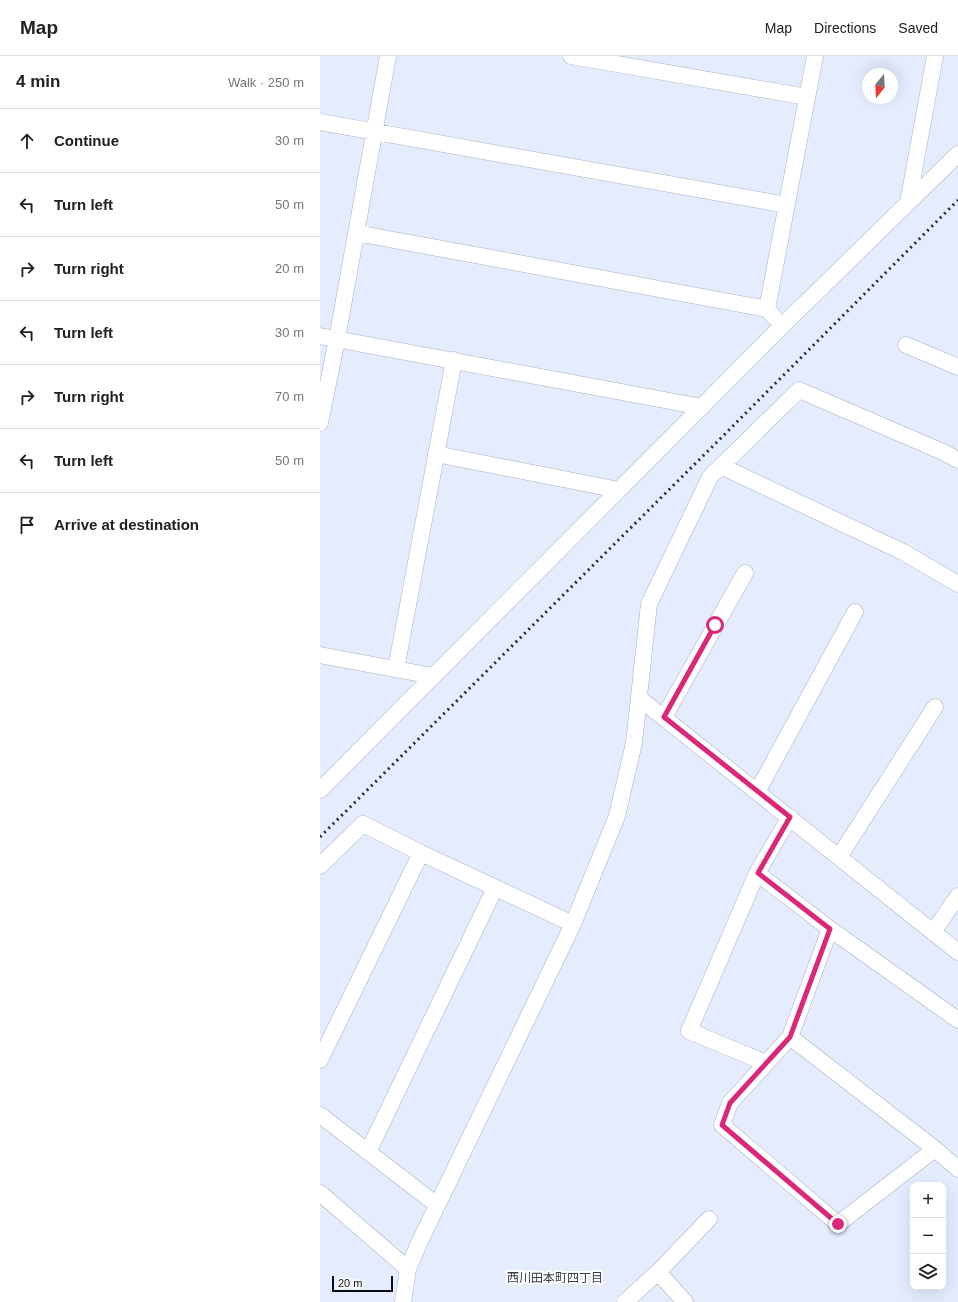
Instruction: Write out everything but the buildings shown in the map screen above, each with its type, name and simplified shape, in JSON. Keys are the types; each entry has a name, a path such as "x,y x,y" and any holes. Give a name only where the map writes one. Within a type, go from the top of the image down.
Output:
{"street":[{"path":"320,423 337,339 388,56"},
{"path":"571,56 807,97"},
{"path":"767,309 815,56"},
{"path":"908,203 935,56"},
{"path":"320,122 787,205"},
{"path":"320,790 782,326 958,154"},
{"path":"356,233 767,309 782,326"},
{"path":"320,336 702,407"},
{"path":"906,345 958,367"},
{"path":"396,669 454,360"},
{"path":"403,1302 408,1270 437,1206 573,924 617,816 634,743 649,604 710,477 799,390 943,452 958,460"},
{"path":"436,454 619,490"},
{"path":"721,466 903,552 958,584"},
{"path":"664,717 745,573"},
{"path":"757,792 855,612"},
{"path":"320,655 433,676"},
{"path":"639,698 958,952"},
{"path":"839,857 935,707"},
{"path":"766,1063 689,1031 758,873 790,817"},
{"path":"320,866 363,824 420,853 573,924"},
{"path":"320,1060 420,853"},
{"path":"758,873 830,929 958,1020"},
{"path":"368,1152 495,888"},
{"path":"933,932 958,896"},
{"path":"830,929 790,1037 730,1103 722,1125 838,1224 936,1149"},
{"path":"790,1037 936,1149 958,1169"},
{"path":"320,1115 437,1206"},
{"path":"320,1194 408,1270"},
{"path":"625,1302 658,1272 709,1219"},
{"path":"658,1272 685,1302"}],"railway":[{"path":"320,837 958,200"}],"district":[{"name":"西川田本町四丁目","path":"555,1278"}],"route":[{"path":"715,625 664,717 790,817 758,873 830,929 790,1037 730,1103 722,1125 838,1224"}]}
